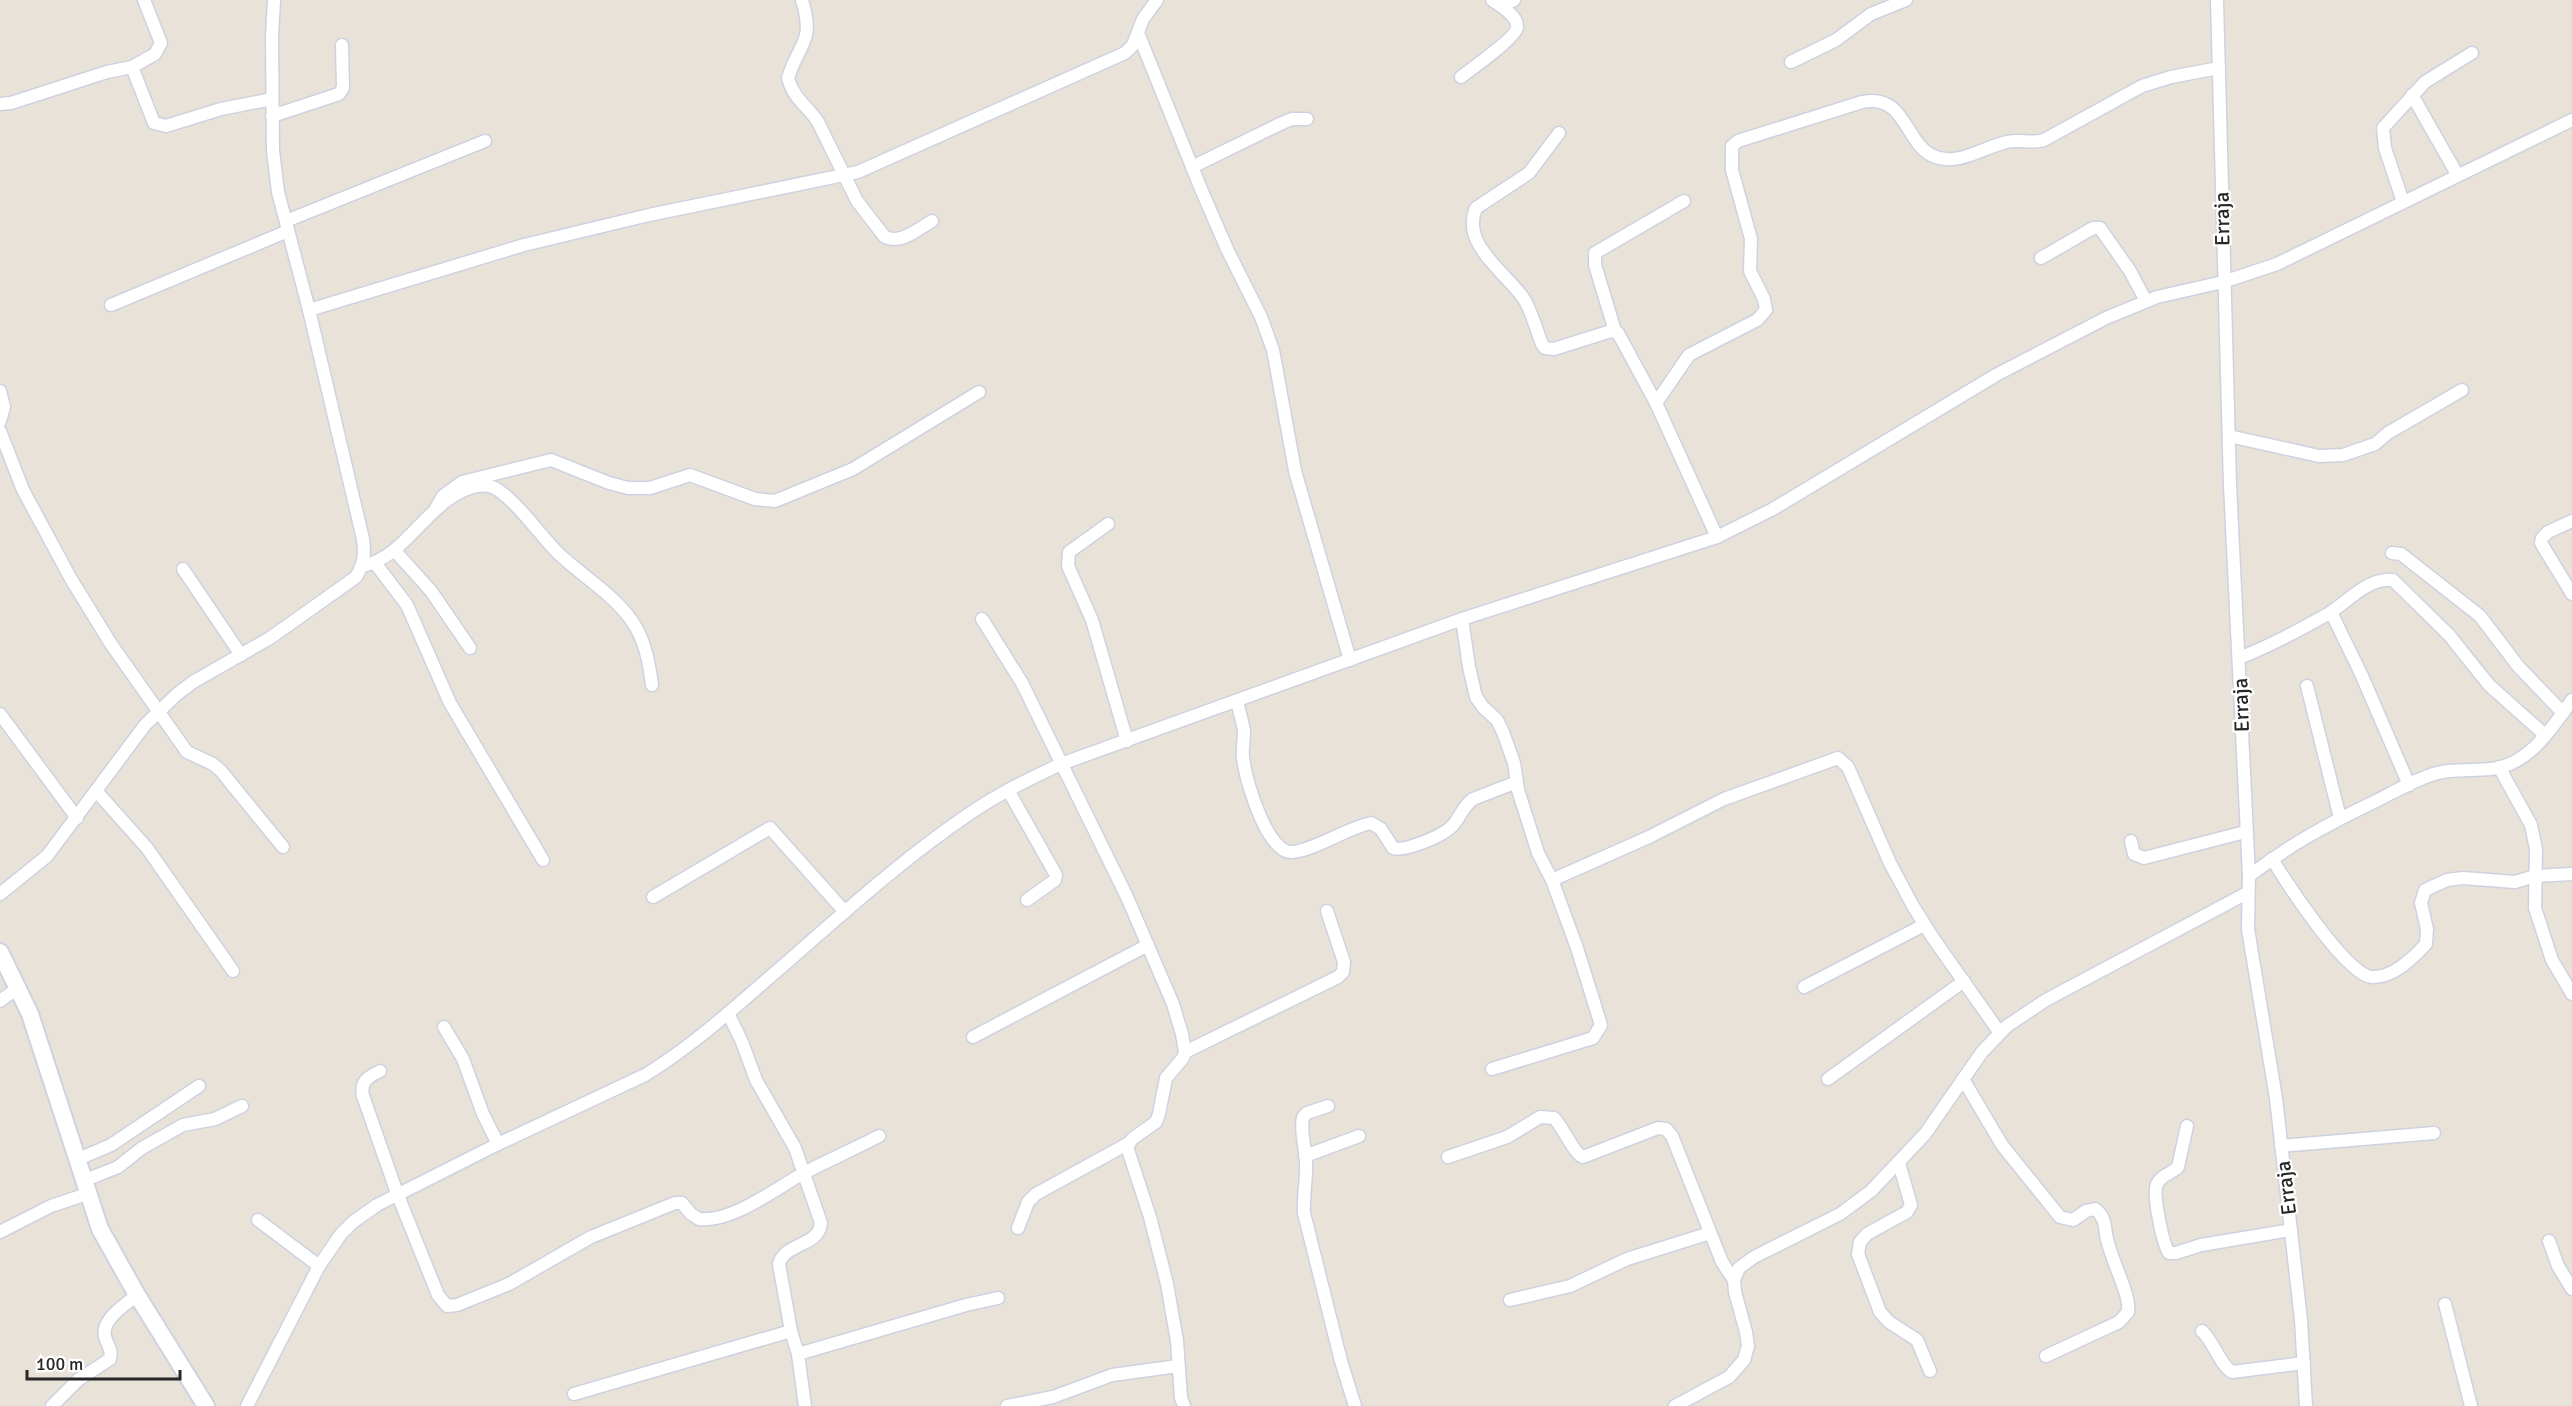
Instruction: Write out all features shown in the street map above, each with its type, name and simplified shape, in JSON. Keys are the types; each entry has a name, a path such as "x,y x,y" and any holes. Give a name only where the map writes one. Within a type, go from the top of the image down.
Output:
{"main road":[{"path":"0,952 19,987 48,1062 76,1160 100,1229 137,1295 206,1406"}],"street":[{"path":"0,104 11,103 107,72 132,67 155,54 161,43 144,0"},
{"path":"274,0 272,116 275,174 365,553 369,565 406,605 417,624 438,679 450,703 543,860"},
{"path":"802,0 808,30 805,43 788,78 799,102 813,113 843,176 867,217 890,240 897,240 932,221"},
{"path":"309,310 524,245 649,215 843,176 877,165 1034,92 1125,53 1133,45 1143,19 1157,0"},
{"path":"1497,3 1514,0"},
{"path":"1791,62 1836,40 1871,14 1906,0"},
{"name":"Erraja","path":"2217,0 2223,282 2248,876 2248,929 2268,1045 2281,1146 2304,1363 2306,1406"},
{"path":"1461,76 1515,33 1518,25 1497,3"},
{"path":"1138,33 1192,167 1227,249 1261,316 1273,350 1295,471 1350,660"},
{"path":"272,116 339,94 343,88 342,45"},
{"path":"2403,202 2382,132 2412,95 2432,78 2472,53"},
{"path":"132,67 154,123 161,127 221,109 272,99"},
{"path":"1656,404 1689,355 1761,318 1766,309 1764,299 1750,271 1750,237 1730,161 1732,146 1738,141 1862,102 1875,101 1899,113 1918,144 1930,154 1947,159 1956,158 1979,153 2006,142 2044,140 2142,86 2171,77 2219,68"},
{"path":"2412,95 2457,174"},
{"path":"1192,167 1281,123 1298,118 1307,119"},
{"path":"247,1406 319,1266 330,1248 353,1222 398,1194 645,1075 686,1048 844,912 945,831 1008,790 1061,764 1461,619 1717,537 1773,509 2047,347 2106,318 2146,301 2223,282 2277,264 2457,174 2572,120"},
{"path":"1559,133 1529,173 1476,208 1474,227 1486,256 1523,297 1545,348 1554,349 1615,331"},
{"path":"111,305 485,141"},
{"path":"1684,201 1595,253 1595,265 1615,331 1621,338 1656,404 1717,537"},
{"path":"2041,258 2093,228 2100,228 2130,271 2146,301"},
{"path":"2229,436 2319,456 2343,455 2375,444 2388,433 2462,390"},
{"path":"0,391 4,407 0,421"},
{"path":"0,894 47,856 159,710 193,682 270,638 356,577 369,565 395,551 435,510 443,496 462,482 551,460 628,488 650,488 690,475 755,499 775,501 853,469 979,392"},
{"path":"0,431 23,490 71,579 111,644 187,752 213,764 221,771 284,847"},
{"path":"435,510 474,487 490,486 507,497 550,545 605,591 632,621 649,657 652,685"},
{"path":"2572,521 2548,532 2542,538 2541,543 2572,594"},
{"path":"1108,524 1069,552 1068,566 1092,620 1127,741"},
{"path":"395,551 431,591 470,648"},
{"path":"2392,553 2397,553 2407,559 2480,616 2518,666 2563,713"},
{"path":"183,569 241,655"},
{"path":"2239,658 2266,647 2331,612 2361,590 2385,580 2393,580 2449,635 2489,685 2545,735"},
{"path":"2331,612 2362,676 2409,785"},
{"path":"982,619 1022,683 1148,945 1173,1004 1185,1052 1183,1058 1166,1078 1156,1122 1129,1143 1036,1194 1028,1202 1018,1228"},
{"path":"1461,619 1468,667 1476,697 1500,725 1514,763 1517,782 1538,853 1552,880 1600,1020 1599,1030 1593,1038 1492,1069"},
{"path":"2307,686 2340,818"},
{"path":"2248,876 2292,844 2409,785 2442,772 2499,767 2525,756 2545,735 2572,700"},
{"path":"1237,701 1243,725 1244,764 1251,793 1261,818 1276,844 1284,850 1291,852 1307,848 1371,823 1381,829 1393,848 1398,850 1409,848 1448,830 1467,803 1473,799 1517,782"},
{"path":"0,714 77,818"},
{"path":"1552,880 1649,837 1724,798 1838,758 1848,767 1890,863 1924,925 2000,1033"},
{"path":"2499,767 2531,825 2536,849 2535,908 2546,947 2572,994"},
{"path":"1008,790 1056,875 1055,880 1027,900"},
{"path":"98,792 147,848 234,971"},
{"path":"654,897 770,828 844,912"},
{"path":"2131,841 2134,854 2144,858 2245,831"},
{"path":"2272,859 2338,953 2359,973 2370,977 2382,976 2398,968 2426,944 2427,929 2421,903 2425,890 2455,879 2474,878 2515,882 2535,876 2572,874"},
{"path":"1734,1280 1739,1268 1746,1261 1856,1204 1899,1163 1925,1134 1982,1052 2000,1033 2046,1000 2247,893"},
{"path":"1185,1052 1338,977 1343,972 1344,962 1327,910"},
{"path":"1804,987 1924,925"},
{"path":"973,1037 1148,945"},
{"path":"1828,1079 1964,981"},
{"path":"0,1001 19,987"},
{"path":"728,1013 756,1080 795,1148 820,1224 820,1230 816,1236 788,1250 780,1258 779,1264 791,1331 798,1354 805,1406"},
{"path":"444,1027 463,1059 483,1114 498,1144"},
{"path":"380,1071 366,1079 362,1089 398,1194 444,1305 452,1306 509,1284 591,1237 667,1206 682,1203 699,1220 713,1219 754,1202 804,1173 879,1136"},
{"path":"1963,1079 2002,1145 2060,1217 2073,1220 2086,1210 2095,1209 2104,1219 2109,1253 2126,1298 2128,1312 2119,1322 2046,1356"},
{"path":"76,1160 111,1145 199,1086"},
{"path":"0,1232 85,1188 142,1148 183,1125 215,1119 242,1106"},
{"path":"1328,1106 1307,1113 1303,1117 1302,1134 1305,1156 1303,1197 1306,1226 1355,1406"},
{"path":"1448,1157 1507,1137 1540,1117 1554,1118 1566,1133 1576,1153 1583,1156 1658,1128 1666,1128 1672,1136 1722,1262 1734,1280 1748,1346 1744,1360 1729,1377 1675,1406"},
{"path":"2187,1126 2178,1167 2160,1179 2156,1186 2156,1197 2169,1253 2291,1230"},
{"path":"2281,1146 2434,1133"},
{"path":"1305,1156 1359,1136"},
{"path":"1129,1143 1128,1153 1150,1217 1167,1284 1177,1341 1181,1398 1184,1406"},
{"path":"1899,1163 1911,1198 1910,1208 1862,1238 1858,1248 1859,1260 1880,1312 1889,1322 1917,1340 1930,1371"},
{"path":"258,1220 319,1266"},
{"path":"1510,1300 1570,1286 1627,1259 1710,1233"},
{"path":"2549,1241 2558,1266 2572,1289"},
{"path":"52,1406 78,1380 110,1359 111,1354 104,1333 105,1327 111,1318 137,1295"},
{"path":"798,1354 966,1305 998,1298"},
{"path":"2445,1304 2471,1406"},
{"path":"574,1394 791,1331"},
{"path":"2202,1331 2232,1372 2304,1363"},
{"path":"1007,1406 1053,1397 1112,1375 1178,1366"}]}
